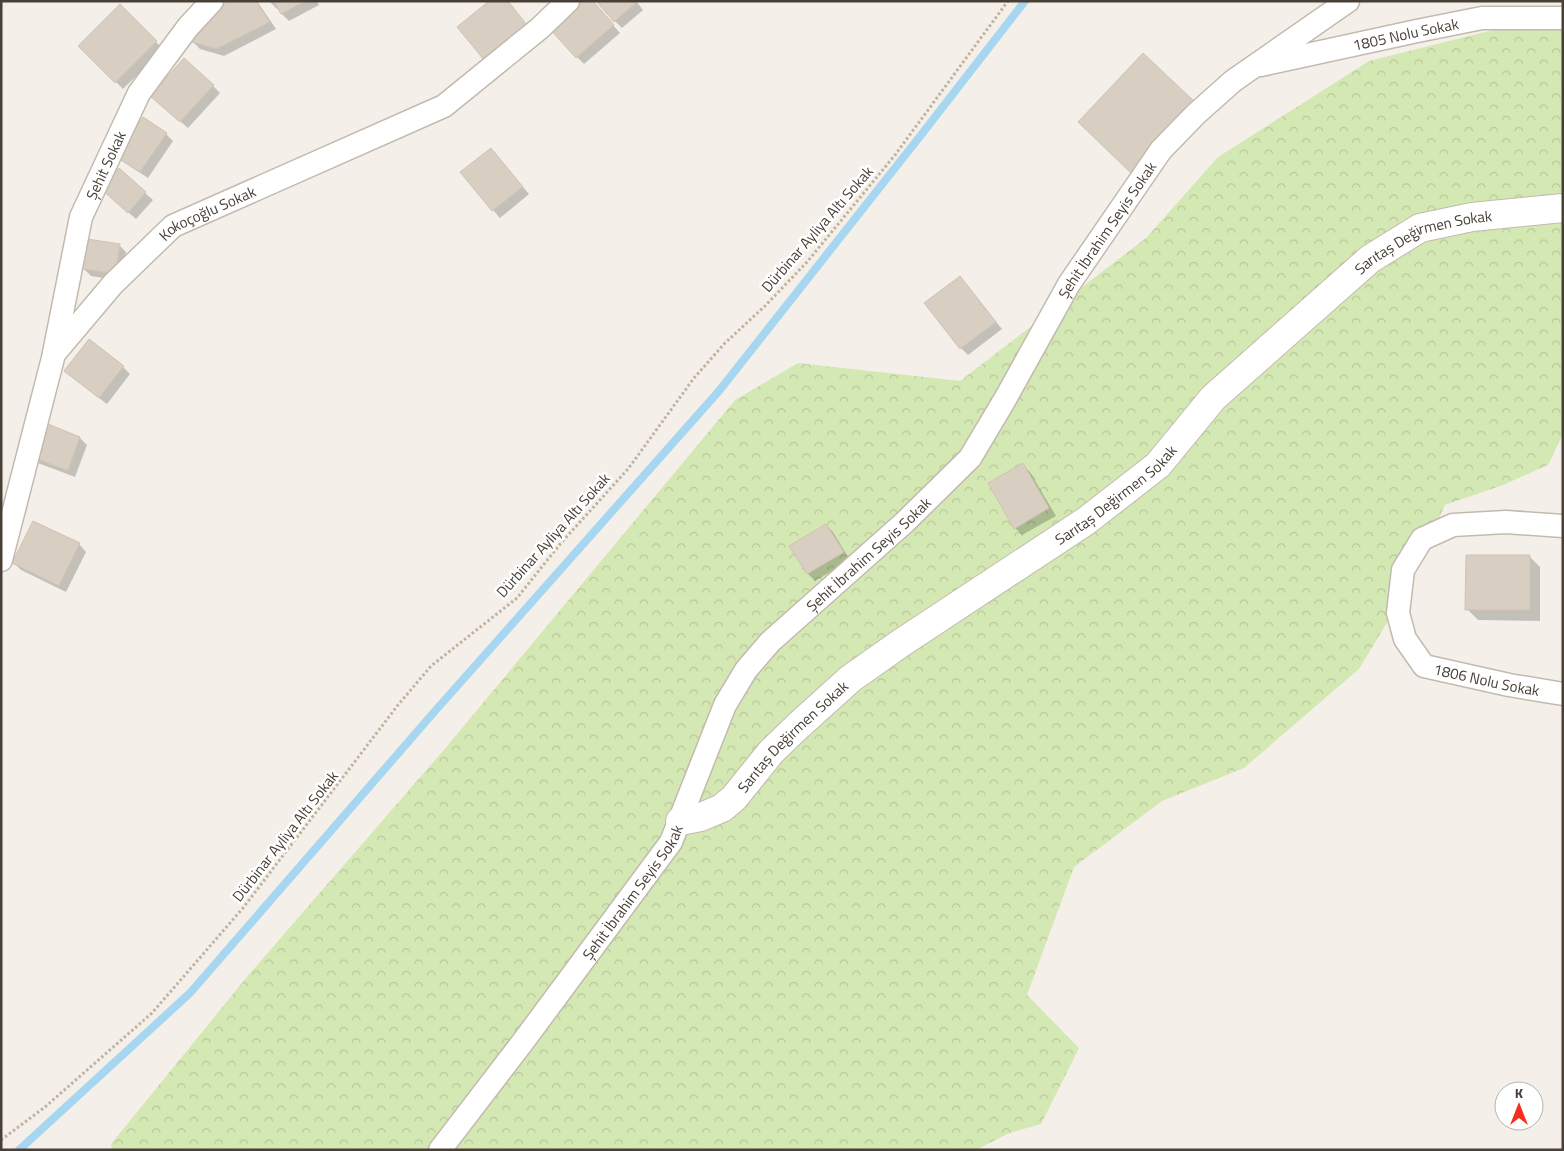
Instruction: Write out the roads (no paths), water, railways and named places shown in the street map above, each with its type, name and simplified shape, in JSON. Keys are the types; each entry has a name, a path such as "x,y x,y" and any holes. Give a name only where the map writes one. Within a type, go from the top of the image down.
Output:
{"street":[{"name":"Şehit Sokak","path":"54,354 81,217 138,93 188,27 212,1"},
{"name":"Kokoçoğlu Sokak","path":"1,560 54,354 113,284 173,226 444,106 540,28 568,1"},
{"name":"Şehit İbrahim Seyis Sokak","path":"440,1150 671,842 725,705 746,670 770,642 905,522 970,458 1069,284 1161,150 1196,114 1233,81 1348,1"},
{"name":"1805 Nolu Sokak","path":"1250,68 1416,30 1482,18 1563,18"},
{"name":"Sarıtaş Değirmen Sokak","path":"680,822 701,817 722,808 734,798 771,752 850,679 901,643 1086,522 1158,464 1214,398 1370,259 1420,228 1472,217 1563,208"},
{"name":"1806 Nolu Sokak","path":"1563,526 1506,522 1453,525 1422,539 1403,570 1398,613 1405,639 1424,666 1509,685 1563,694"}],"waterway":[{"path":"19,1150 190,993 435,711 719,391 1025,1"}]}
